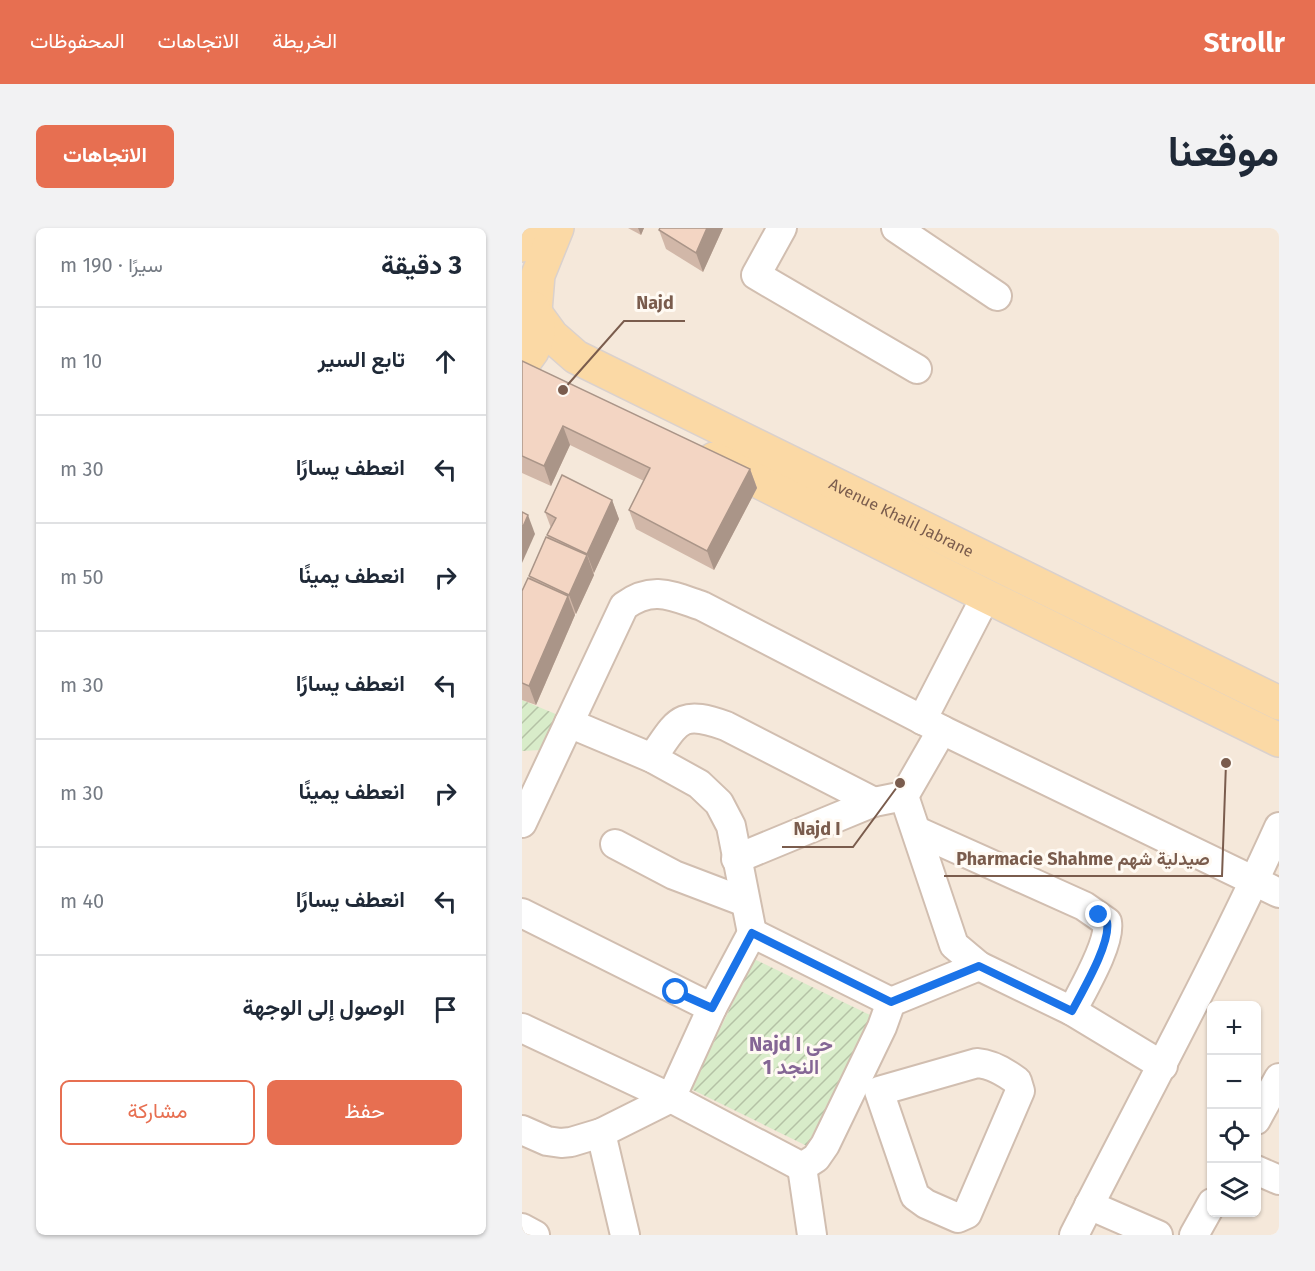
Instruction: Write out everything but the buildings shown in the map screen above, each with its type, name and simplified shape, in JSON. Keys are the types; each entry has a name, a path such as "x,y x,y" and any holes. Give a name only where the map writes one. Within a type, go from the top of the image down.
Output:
{"main road":[{"path":"522,245 530,228"},
{"path":"522,363 534,348 538,336 539,325 531,306 538,275 558,228"},
{"name":"Avenue Khalil Jabrane","path":"531,306 552,336 576,357 1279,703"},
{"path":"548,379 600,402"},
{"name":"Avenue Khalil Jabrane","path":"686,445 1279,740"}],"street":[{"path":"782,228 756,275 917,369"},
{"path":"896,228 997,296"},
{"path":"522,824 624,606 637,597 652,594 668,595 702,606 932,725 1267,886"},
{"path":"986,596 904,796 954,945 979,966 1072,1011 1163,1066"},
{"path":"652,759 675,725 689,717 704,718 726,726 874,802"},
{"path":"522,1130 547,1141 561,1143 601,1133 671,1098 712,1008 752,933 730,826 718,803 699,784 652,759 569,723"},
{"path":"736,859 874,802 904,796"},
{"path":"1074,1235 1163,1066 1267,886 1279,826"},
{"path":"917,831 1084,906 1107,922 1108,928 1103,946 1072,1011"},
{"path":"615,844 674,875 745,902"},
{"path":"522,913 712,1008"},
{"path":"752,933 891,1002"},
{"path":"802,1167 816,1158 867,1088 882,1027 891,1002 979,966"},
{"path":"522,1028 671,1098 802,1167"},
{"path":"977,1063 987,1064 1017,1081 1020,1091 967,1214 958,1218 951,1216 915,1196 867,1088 977,1063"},
{"path":"1261,1112 1279,1078"},
{"path":"601,1133 625,1235"},
{"path":"802,1167 812,1235"},
{"path":"1261,1172 1279,1180"},
{"path":"1089,1206 1158,1235"},
{"path":"1194,1235 1207,1212"},
{"path":"522,1228 535,1235"}],"shaded area":[{"path":"522,228 1279,228 1279,1235 522,1235"}],"green space":[{"path":"522,700 558,715 541,750 522,751"},
{"path":"754,959 872,1016 807,1146 691,1089"}],"place":[{"name":"Najd","path":"563,390"},
{"name":"Pharmacie Shahme صيدلية شهم","path":"1226,763"},
{"name":"Najd I","path":"900,783"}],"district":[{"name":"Najd I حي النجد 1","path":"791,1056"}],"route":[{"path":"676,992 712,1008 752,933 891,1002 979,966 1072,1011 1106,937 1107,922 1099,915"}]}
